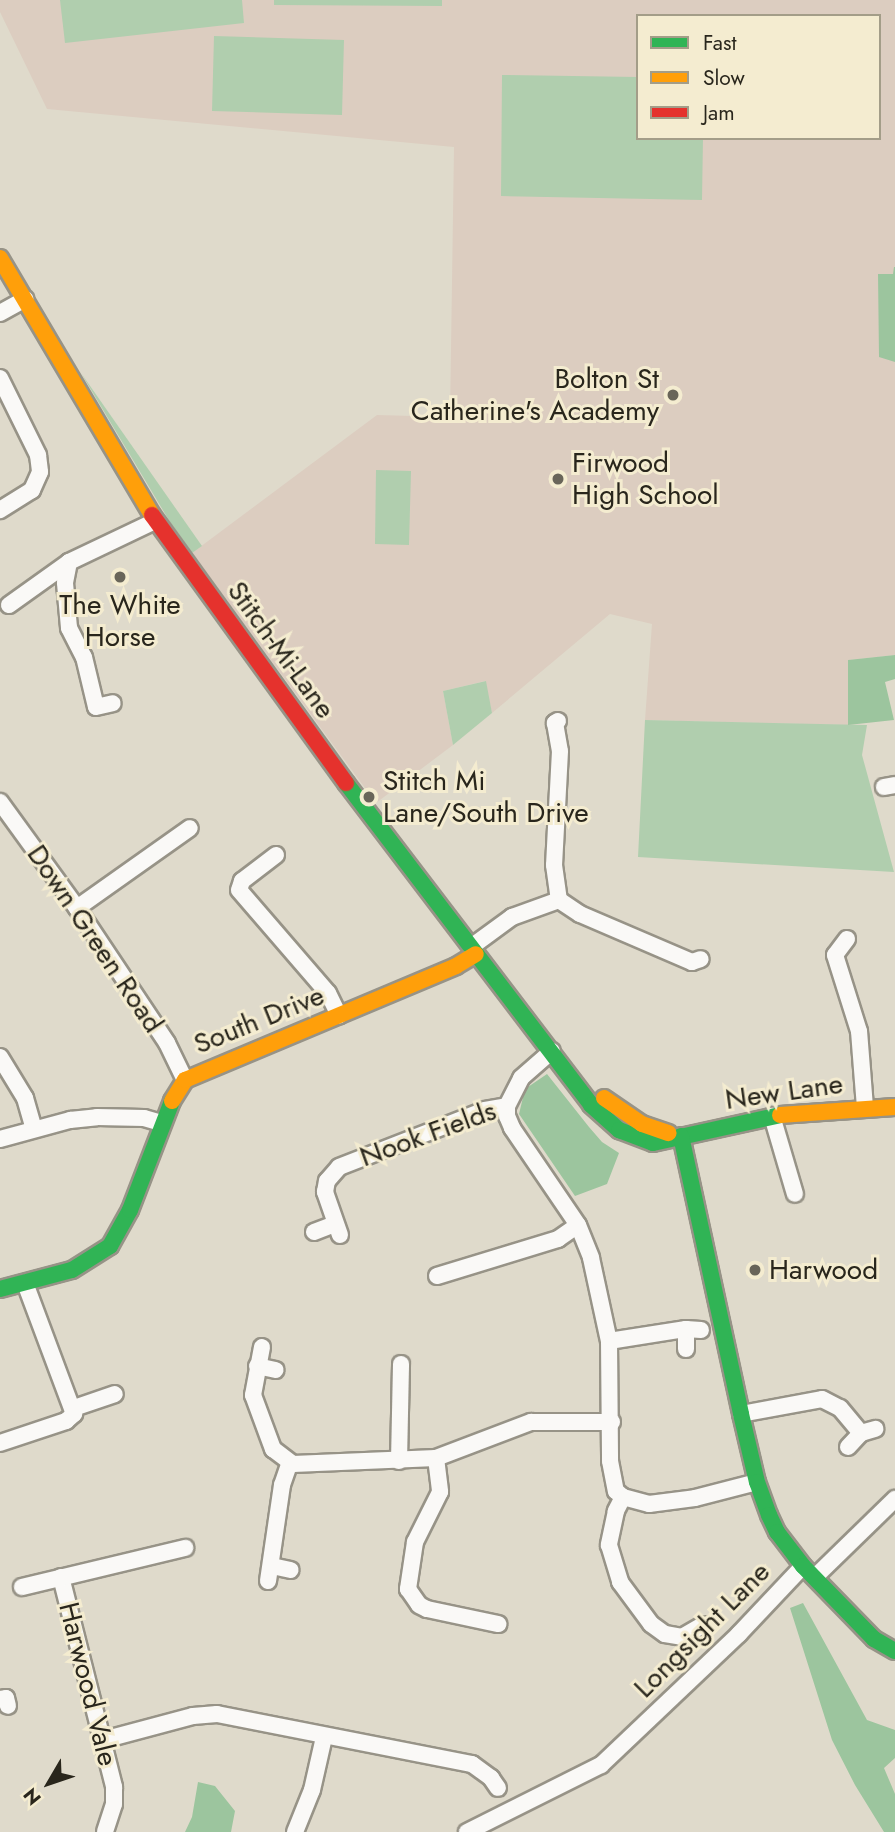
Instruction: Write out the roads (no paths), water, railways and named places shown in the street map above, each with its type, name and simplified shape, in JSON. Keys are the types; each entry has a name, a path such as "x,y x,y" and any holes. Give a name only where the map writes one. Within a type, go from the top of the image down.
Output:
{"street":[{"name":"Stitch-Mi-Lane","path":"0,258 155,521 268,677 591,1105 619,1130 653,1143 681,1136"},
{"path":"0,313 25,299"},
{"path":"0,378 37,455 40,472 32,490 0,510"},
{"path":"9,605 69,562 155,521"},
{"path":"69,562 65,583 69,628 84,657 96,707 113,703"},
{"path":"558,721 555,723 559,751 554,865 559,900 580,914 692,962 701,959"},
{"name":"Down Green Road","path":"0,802 77,908 167,1043 185,1080"},
{"path":"77,908 190,828"},
{"path":"276,855 242,881 239,890 328,993 339,1016"},
{"path":"474,951 512,918 559,900"},
{"path":"847,939 835,954 859,1031 865,1108"},
{"name":"South Drive","path":"0,1289 86,1264 110,1246 130,1210 162,1122 185,1080 199,1071 456,966 474,951"},
{"name":"Nook Fields","path":"314,1232 337,1230 326,1192 327,1181 338,1167 485,1110 507,1106 509,1097 521,1078 552,1051"},
{"path":"0,1057 25,1098 34,1129"},
{"path":"507,1106 507,1116 512,1128 578,1225 591,1258 609,1341 612,1482 623,1497 649,1504 671,1502 757,1482"},
{"name":"New Lane","path":"681,1136 772,1116 895,1107"},
{"path":"772,1116 795,1194"},
{"path":"0,1139 34,1129 97,1117 144,1118 162,1122"},
{"name":"Longsight Lane","path":"467,1832 601,1765 809,1571 777,1532 757,1482 681,1136"},
{"path":"437,1275 558,1239 578,1225"},
{"path":"0,1443 66,1421 74,1414 74,1408 25,1283"},
{"path":"609,1341 694,1330 687,1349"},
{"path":"262,1347 253,1395 272,1449 290,1462 301,1465 436,1458 531,1422 612,1422"},
{"path":"399,1461 401,1364"},
{"path":"257,1366 276,1370"},
{"path":"74,1408 115,1394"},
{"path":"741,1414 822,1399 840,1408 868,1431 848,1447"},
{"path":"436,1458 440,1492 415,1542 408,1589 419,1605 427,1609 492,1618"},
{"path":"290,1462 282,1485 270,1574 291,1570"},
{"path":"623,1497 609,1545 620,1582 651,1624 665,1634 682,1637 703,1625"},
{"path":"895,1499 809,1571 874,1639 895,1651"},
{"name":"Harwood Vale","path":"22,1587 169,1557 186,1548"},
{"name":"Harwood Vale","path":"61,1577 114,1787 114,1804 105,1832"},
{"path":"103,1740 192,1716 217,1714 324,1737 472,1763 496,1779"},
{"path":"295,1832 312,1790 324,1737"}],"place":[{"name":"Bolton St Catherine's Academy","path":"673,395"},
{"name":"Firwood High School","path":"558,479"},
{"name":"The White Horse","path":"120,577"},
{"name":"Stitch Mi Lane/South Drive","path":"369,797"},
{"name":"Harwood","path":"755,1270"}]}
